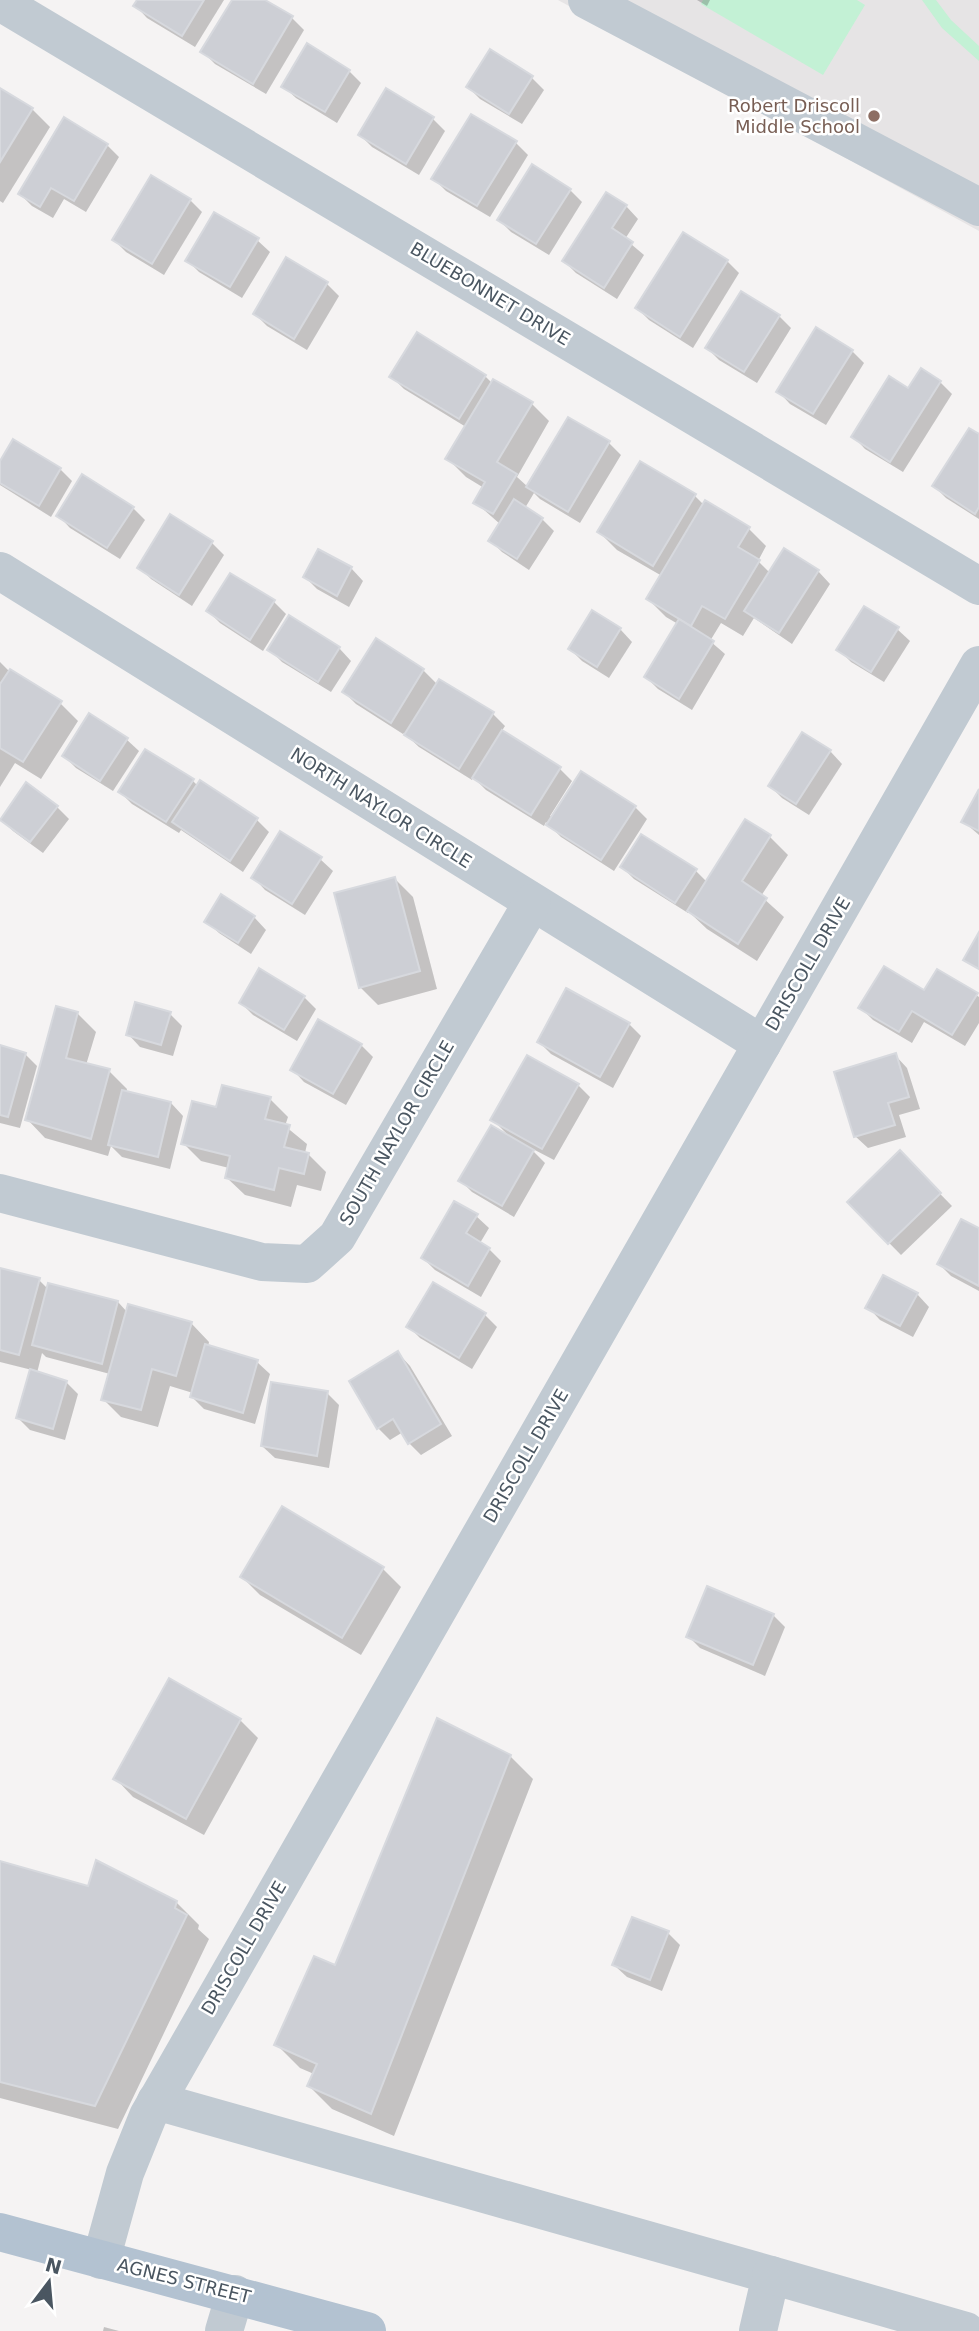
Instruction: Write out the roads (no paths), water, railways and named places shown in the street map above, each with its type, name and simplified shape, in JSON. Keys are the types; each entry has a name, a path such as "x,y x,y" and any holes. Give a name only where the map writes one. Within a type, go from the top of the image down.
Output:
{"main road":[{"name":"AGNES STREET","path":"0,2232 367,2331"}],"street":[{"path":"587,0 979,207"},
{"name":"BLUEBONNET DRIVE","path":"0,2 979,586"},
{"name":"NORTH NAYLOR CIRCLE","path":"0,571 762,1044"},
{"name":"DRISCOLL DRIVE","path":"101,2260 125,2172 156,2101 979,665"},
{"name":"SOUTH NAYLOR CIRCLE","path":"0,1193 262,1262 307,1265 337,1237 532,903"},
{"path":"156,2101 966,2331"},
{"path":"758,2331 771,2275"},
{"path":"225,2331 235,2294"}],"place":[{"name":"Robert Driscoll Middle School","path":"874,116"}]}
